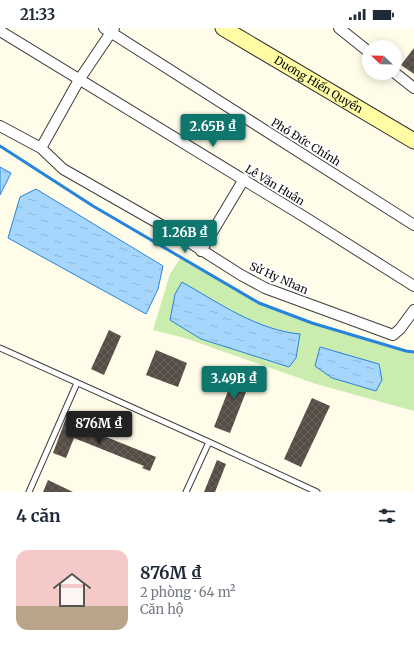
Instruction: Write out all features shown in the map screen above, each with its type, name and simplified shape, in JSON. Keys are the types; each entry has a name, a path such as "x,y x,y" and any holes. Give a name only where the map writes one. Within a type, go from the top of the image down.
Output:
{"street":[{"name":"Duơng Hiến Quyền","path":"223,28 412,136"},
{"path":"339,28 362,46"},
{"path":"41,148 79,80 110,29"},
{"name":"Phó Đức Chính","path":"110,29 414,225"},
{"name":"Lê Văn Huân","path":"0,31 45,57 79,80 244,180 414,286"},
{"path":"402,79 414,88"},
{"name":"Sử Hy Nhan","path":"0,126 41,148 63,169 170,230 201,251 265,288 393,335 414,310"},
{"path":"201,251 244,180"}],"lane":[{"path":"0,348 317,492"},
{"path":"29,492 77,383"},
{"path":"186,492 209,442"}],"green space":[{"path":"181,257 259,303 312,323 406,351 414,352 414,411 316,384 188,339 153,330 170,274","holes":["182,283 224,307 253,321 268,327 299,334 296,359 244,352 201,339 175,294"]}],"water":[{"path":"0,167 11,173 0,195"},
{"path":"36,189 163,266 158,289 146,314 8,238 20,197"},
{"path":"182,282 224,307 254,321 269,327 300,334 296,358 289,367 201,339 170,320 175,294"},
{"path":"320,347 379,364 382,380 376,391 332,378 315,366"}],"building":[{"path":"414,48 414,74 402,66"},
{"path":"109,330 121,336 104,375 91,369"},
{"path":"156,350 187,363 178,387 146,375"},
{"path":"237,368 253,374 230,433 214,427"},
{"path":"312,398 330,406 301,467 284,459"},
{"path":"66,418 80,424 79,426 156,457 150,471 142,468 144,466 74,438 66,458 53,453"},
{"path":"217,460 226,464 215,492 204,492"},
{"path":"48,480 73,492 43,492"}],"waterway":[{"path":"0,146 93,206 259,303 312,323 406,351 414,352"}]}
